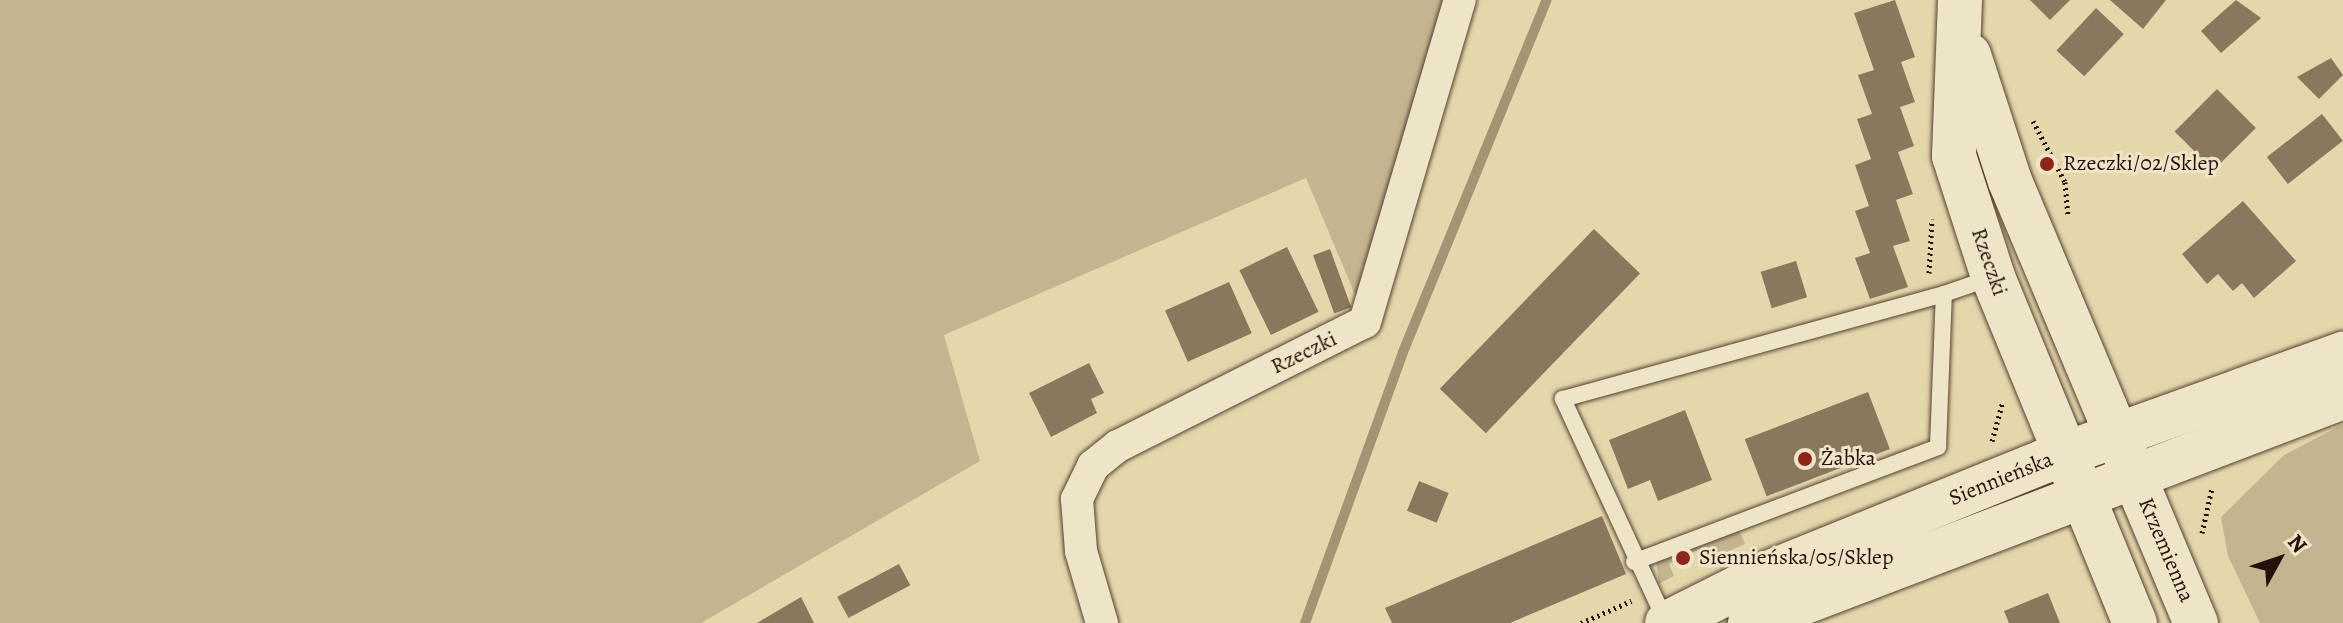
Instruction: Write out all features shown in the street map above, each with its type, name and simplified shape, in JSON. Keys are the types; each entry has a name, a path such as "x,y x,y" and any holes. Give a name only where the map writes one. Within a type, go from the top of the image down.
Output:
{"main road":[{"name":"Rzeczki","path":"1960,9 1954,156 1993,277 2080,496"},
{"name":"Rzeczki","path":"1960,9 2005,168 2136,477"},
{"name":"Siennieńska","path":"1667,623 1763,575 2064,455 2343,354"},
{"name":"Siennieńska","path":"1750,623 2080,496 2203,455 2343,397"},
{"name":"Krzemienna","path":"2136,477 2196,623"},
{"path":"2080,496 2135,623"}],"street":[{"name":"Rzeczki","path":"1102,623 1081,551 1077,499 1093,466 1118,446 1365,322 1460,0"}],"lane":[{"path":"1667,623 1634,562 1563,399 1944,294 1993,277"},
{"path":"1634,562 1938,447 1944,294"}],"path":[{"path":"2203,455 2214,481 2203,548"}],"shaded area":[{"path":"0,0 1448,0 1359,304 1306,178 944,335 980,461 701,623 0,623"},
{"path":"2343,424 2343,623 2260,623 2228,556 2221,517 2284,455"},
{"path":"1738,527 1745,544 1705,562 1699,549 1669,564 1674,576 1659,584 1656,560"}],"building":[{"path":"1895,0 1915,57 1901,62 1915,102 1900,107 1914,146 1898,152 1913,194 1896,200 1910,241 1893,246 1908,287 1870,299 1855,258 1870,253 1855,211 1869,206 1855,165 1871,159 1857,119 1872,114 1858,75 1874,70 1854,13"},
{"path":"2030,0 2070,0 2050,20"},
{"path":"2110,0 2166,0 2143,29"},
{"path":"2236,0 2261,18 2221,53 2201,31"},
{"path":"2096,8 2124,34 2084,76 2056,50"},
{"path":"2331,58 2343,75 2319,99 2297,77"},
{"path":"2217,89 2256,128 2213,170 2175,131"},
{"path":"2322,114 2343,141 2288,184 2267,157"},
{"path":"2243,201 2296,261 2254,298 2242,283 2233,291 2218,274 2207,284 2182,254"},
{"path":"1594,229 1640,273 1486,433 1440,389"},
{"path":"1287,247 1319,312 1271,335 1239,270"},
{"path":"1330,249 1351,307 1334,313 1313,255"},
{"path":"1796,261 1807,297 1772,308 1761,272"},
{"path":"1229,282 1252,333 1188,362 1165,310"},
{"path":"1089,363 1104,393 1091,399 1097,413 1051,437 1029,393"},
{"path":"1868,392 1890,449 1767,496 1745,439"},
{"path":"1685,410 1712,480 1658,501 1650,480 1628,489 1609,440"},
{"path":"1419,481 1449,493 1437,523 1407,511"},
{"path":"1602,516 1626,574 1510,623 1392,623 1385,608"},
{"path":"899,564 910,585 848,618 837,597"},
{"path":"2048,593 2060,623 2009,623 2004,611"},
{"path":"801,597 814,623 757,623"}],"waterway":[{"path":"1305,623 1403,352 1547,0"}],"place":[{"name":"Rzeczki/02/Sklep","path":"2047,164"},
{"name":"Żabka","path":"1805,459"},
{"name":"Siennieńska/05/Sklep","path":"1683,558"}]}
